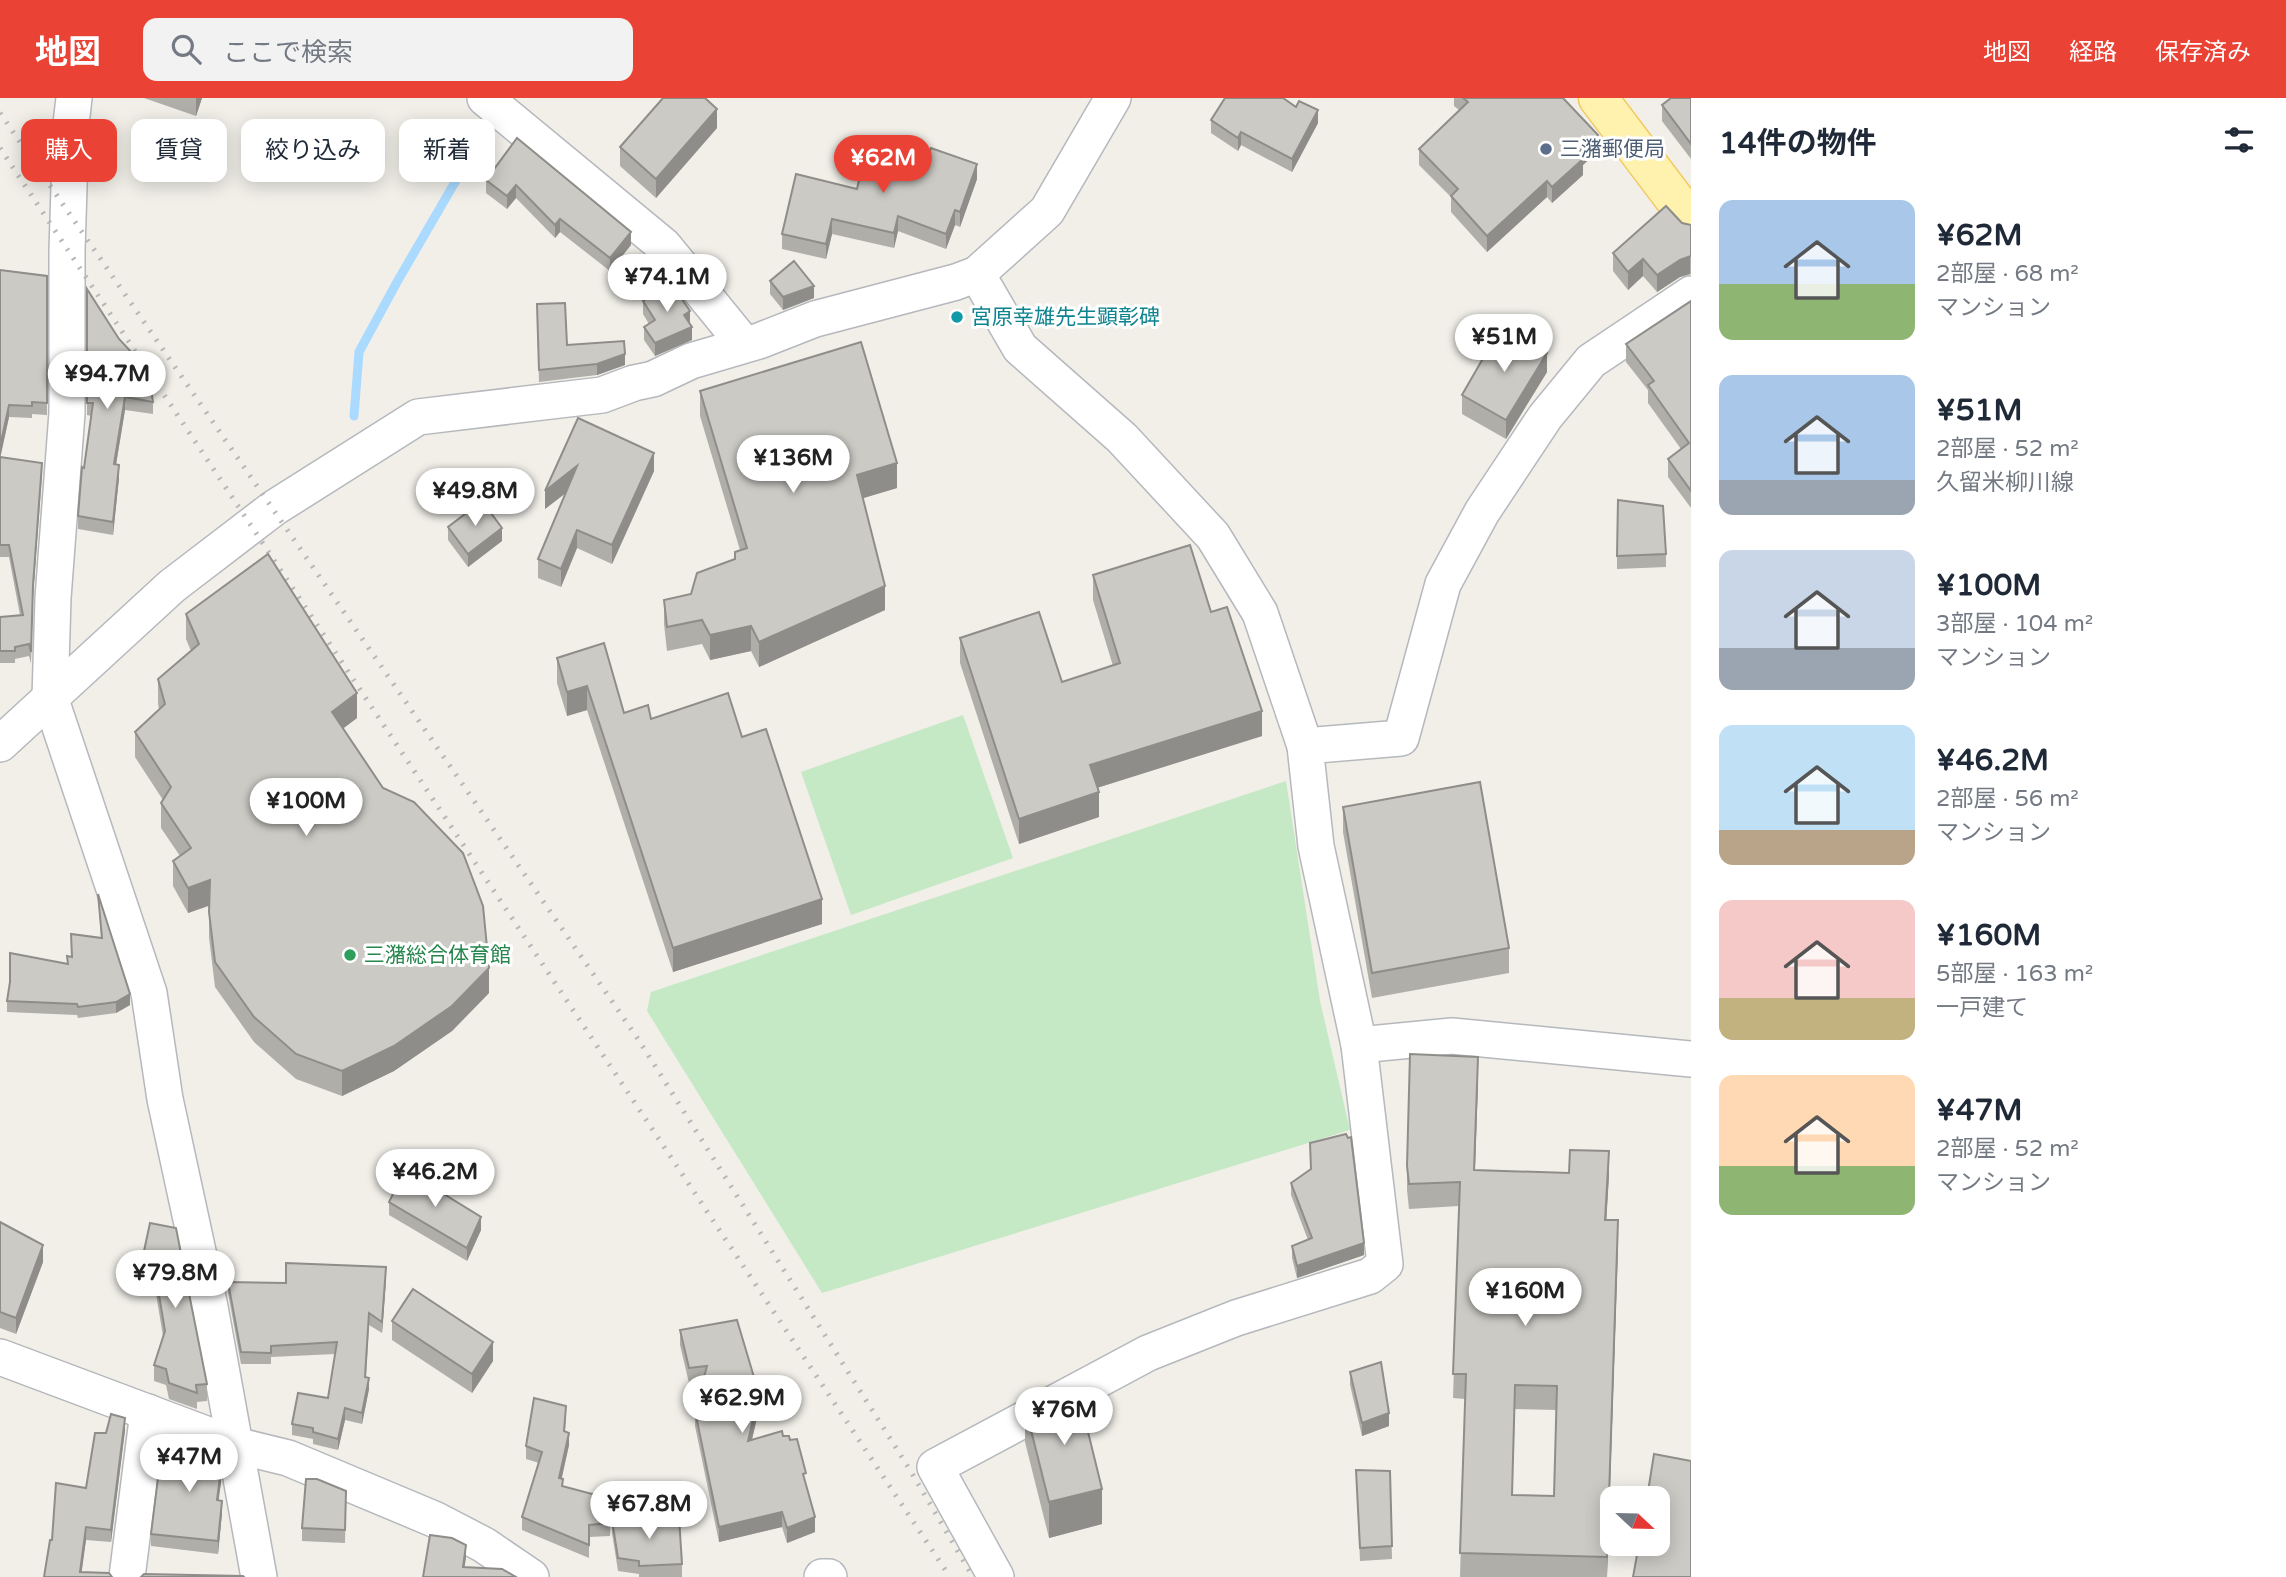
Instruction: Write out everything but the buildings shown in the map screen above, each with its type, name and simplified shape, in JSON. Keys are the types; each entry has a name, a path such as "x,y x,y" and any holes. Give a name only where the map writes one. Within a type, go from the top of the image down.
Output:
{"main road":[{"path":"1598,98 1691,221"}],"street":[{"path":"74,98 67,264 67,413 53,598 50,698 149,993 165,1099 210,1307 260,1577"},
{"path":"485,98 664,246 744,344"},
{"path":"0,744 172,586 238,534 418,416 602,395 815,319 977,274 1046,211 1113,98"},
{"path":"977,274 1020,348 1122,438 1213,536 1260,613 1305,746 1316,846 1359,1045 1385,1264 1370,1276 1236,1318 1148,1353 935,1467 996,1577"},
{"path":"1305,746 1401,738 1443,584 1482,512 1545,417 1591,361 1691,294"},
{"path":"1359,1045 1452,1036 1691,1059"},
{"path":"0,1357 235,1445 288,1458 436,1520 484,1545 531,1577"},
{"path":"127,1577 148,1412"},
{"path":"822,1577 829,1577"}],"green space":[{"path":"963,715 1013,858 851,915 801,772"},
{"path":"1286,781 1320,1001 1350,1130 822,1293 647,1011 651,992"}],"waterway":[{"path":"354,416 359,352 483,134 491,113"}],"railway":[{"path":"0,113 638,1039 910,1470 973,1577"},
{"path":"0,148 950,1577"}],"place":[{"name":"三潴郵便局","path":"1546,149"},
{"name":"宮原幸雄先生顕彰碑","path":"957,317"},
{"name":"三潴総合体育館","path":"350,955"}]}
